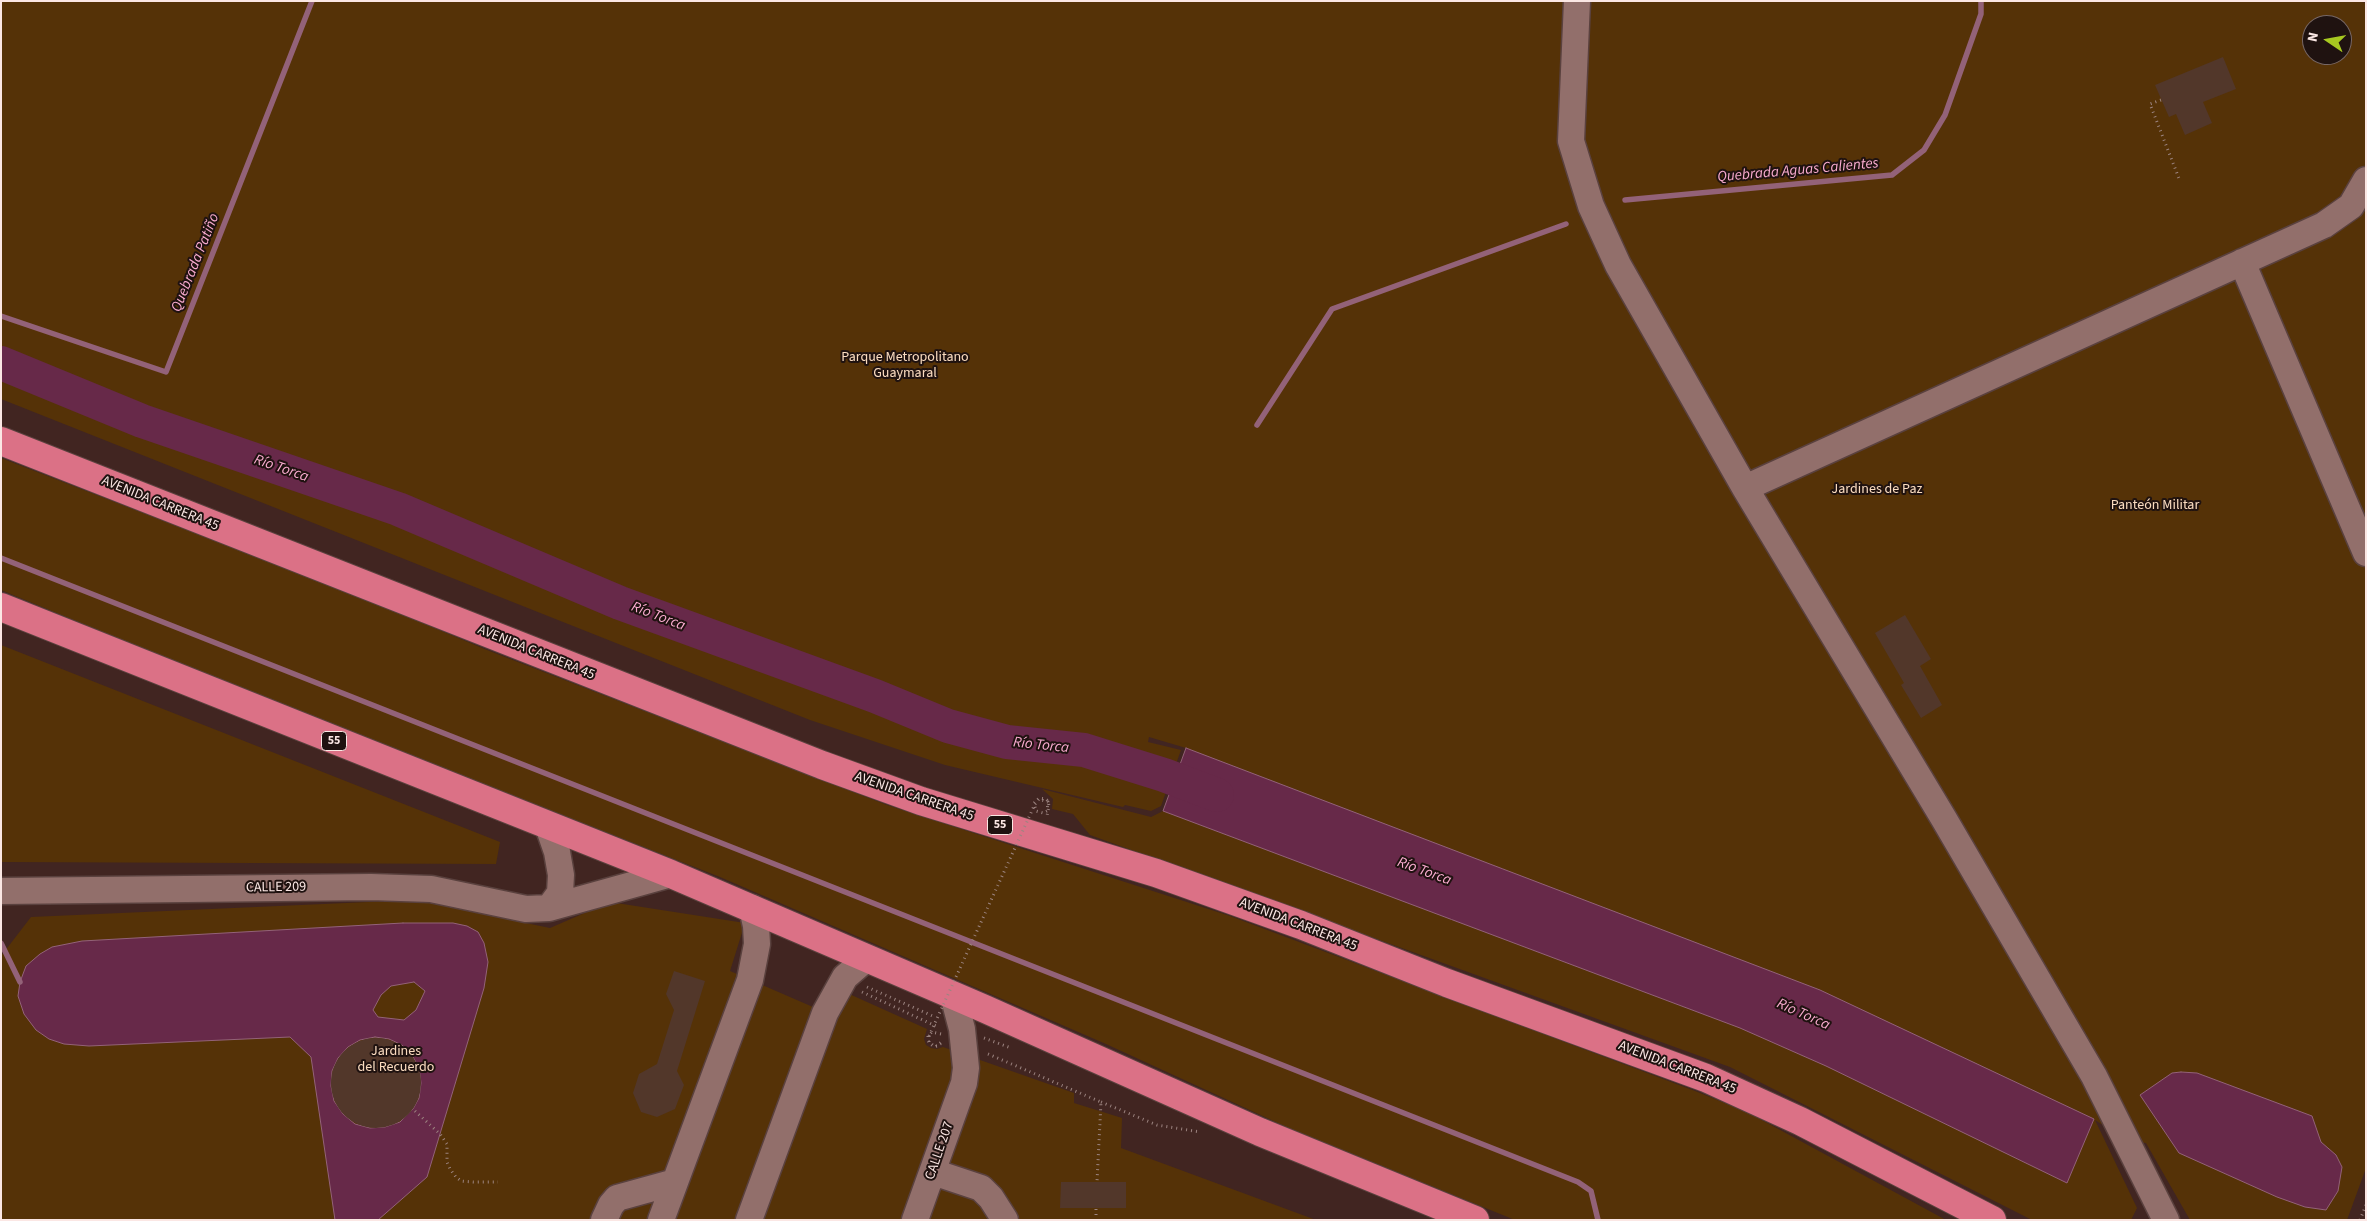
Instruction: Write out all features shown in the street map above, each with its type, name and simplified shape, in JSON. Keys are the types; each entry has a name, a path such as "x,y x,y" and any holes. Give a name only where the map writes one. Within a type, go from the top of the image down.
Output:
{"highway":[{"name":"AVENIDA CARRERA 45","path":"1,441 822,765 921,801 1156,873 1301,925 1447,983 1706,1078 1800,1122 1992,1220"},
{"name":"55","path":"1,607 671,874 953,995 1260,1132 1475,1220"}],"street":[{"path":"1577,1 1571,141 1591,206 1618,265 1745,488 1944,819 2094,1076 2160,1213"},
{"path":"1745,488 2324,225 2351,206 2366,180"},
{"path":"2242,262 2366,553"},
{"path":"548,826 558,852 561,875 560,893 548,908"},
{"name":"CALLE 209","path":"1,891 371,887 431,889 526,909 548,908 671,874"},
{"path":"661,1220 750,980 757,944 752,908"},
{"path":"749,1220 824,1012 843,980 867,958"},
{"name":"CALLE 207","path":"915,1220 964,1083 966,1068 956,1036 953,995"},
{"path":"933,1172 981,1188 991,1198 1005,1220"},
{"path":"604,1220 610,1205 617,1198 675,1182"}],"path":[{"path":"2161,100 2150,104 2180,181"},
{"path":"956,1036 940,1045 935,1047 932,1046 928,1043 928,1036 932,1032 939,1032 942,1036 942,1041 937,1046 933,1046 929,1043 928,1036 933,1027 1022,830 1026,822 1030,813 1034,804 1036,801 1040,799 1046,800 1049,806 1047,811 1043,813 1036,811 1034,806 1034,803 1035,801 1039,798 1044,798 1048,802 1049,804 1049,809"},
{"path":"843,980 956,1036 993,1058 1101,1102 1097,1182"},
{"path":"843,980 956,1036 1019,1051"},
{"path":"416,1112 440,1134 447,1144 450,1169 456,1177 461,1181 498,1182"},
{"path":"2360,1220 2366,1205"},
{"path":"1096,1208 1096,1220"}],"green space":[{"path":"1,1 2357,1 2366,3 2366,1168 2347,1220 2190,1220 2146,1143 2128,1141 2095,1120 2137,1208 2131,1220 2032,1220 1730,1067 1090,835 1073,814 1052,809 1053,799 1042,789 1151,817 1163,811 1740,1028 1826,1066 2067,1182 1186,748 1149,737 1148,742 1181,750 1161,806 1151,811 1125,805 1123,807 945,765 810,720 1,399"},
{"path":"1,458 358,596 487,650 887,805 1230,916 1695,1091 1747,1112 1946,1220 1515,1220 1291,1129 1106,1044 720,877 219,680 1,590"},
{"path":"1,645 500,842 496,864 1,862"},
{"name":"Jardines del Recuerdo","path":"414,900 550,928 610,902 745,923 730,971 836,1017 847,993 927,1029 924,1039 926,1045 931,1048 943,1047 1074,1093 1074,1103 1122,1118 1121,1148 1316,1220 1,1220 1,956 31,917"}],"water":[{"path":"1186,748 1820,990 2094,1119 2067,1183 1826,1066 1740,1028 1163,811"},
{"path":"403,923 453,923 467,926 478,932 484,943 488,962 484,988 427,1177 378,1220 335,1220 311,1057 290,1037 89,1046 64,1044 49,1039 36,1030 24,1014 18,996 20,982 26,966 40,954 52,947 82,941","holes":["414,982 425,991 416,1010 404,1020 378,1017 373,1010 381,995 391,986","375,1037 389,1039 402,1045 412,1055 419,1068 421,1083 419,1098 413,1109 400,1122 385,1127 370,1128 355,1124 343,1114 334,1101 331,1086 332,1071 338,1058 348,1047 360,1040"]},
{"path":"2172,1073 2197,1073 2312,1116 2321,1142 2336,1155 2342,1167 2338,1191 2326,1210 2305,1207 2277,1197 2179,1153 2140,1095"}],"building":[{"path":"2223,57 2236,89 2203,102 2212,123 2185,135 2176,114 2169,117 2155,85"},
{"path":"1905,615 1931,659 1920,666 1942,705 1921,718 1901,685 1904,683 1875,633"},
{"path":"674,971 705,981 677,1071 684,1085 675,1109 657,1117 641,1112 633,1093 639,1074 657,1064 674,1010 666,994"},
{"path":"376,1038 393,1041 408,1051 418,1066 421,1083 418,1100 408,1115 393,1125 376,1128 359,1125 344,1115 334,1100 331,1083 334,1066 344,1051 359,1041"},
{"path":"1061,1182 1126,1182 1126,1208 1060,1208"}],"waterway":[{"name":"Quebrada Patiño","path":"1,316 166,372 312,1"},
{"name":"Quebrada Aguas Calientes","path":"1625,200 1892,175 1924,150 1945,115 1981,14 1981,1"},
{"name":"Quebrada Aguas Calientes","path":"1257,425 1332,309 1566,224"},
{"name":"Río Torca","path":"1,363 142,421 398,509 620,603 875,696 948,726 1007,742 1084,750 1164,775 1217,795"},
{"path":"1,558 1578,1182 1591,1191 1598,1220"},
{"path":"1,943 20,982"}],"park label":[{"name":"Parque Metropolitano Guaymaral","path":"905,366"},
{"name":"Jardines de Paz","path":"1877,490"},
{"name":"Panteón Militar","path":"2155,506"}]}
